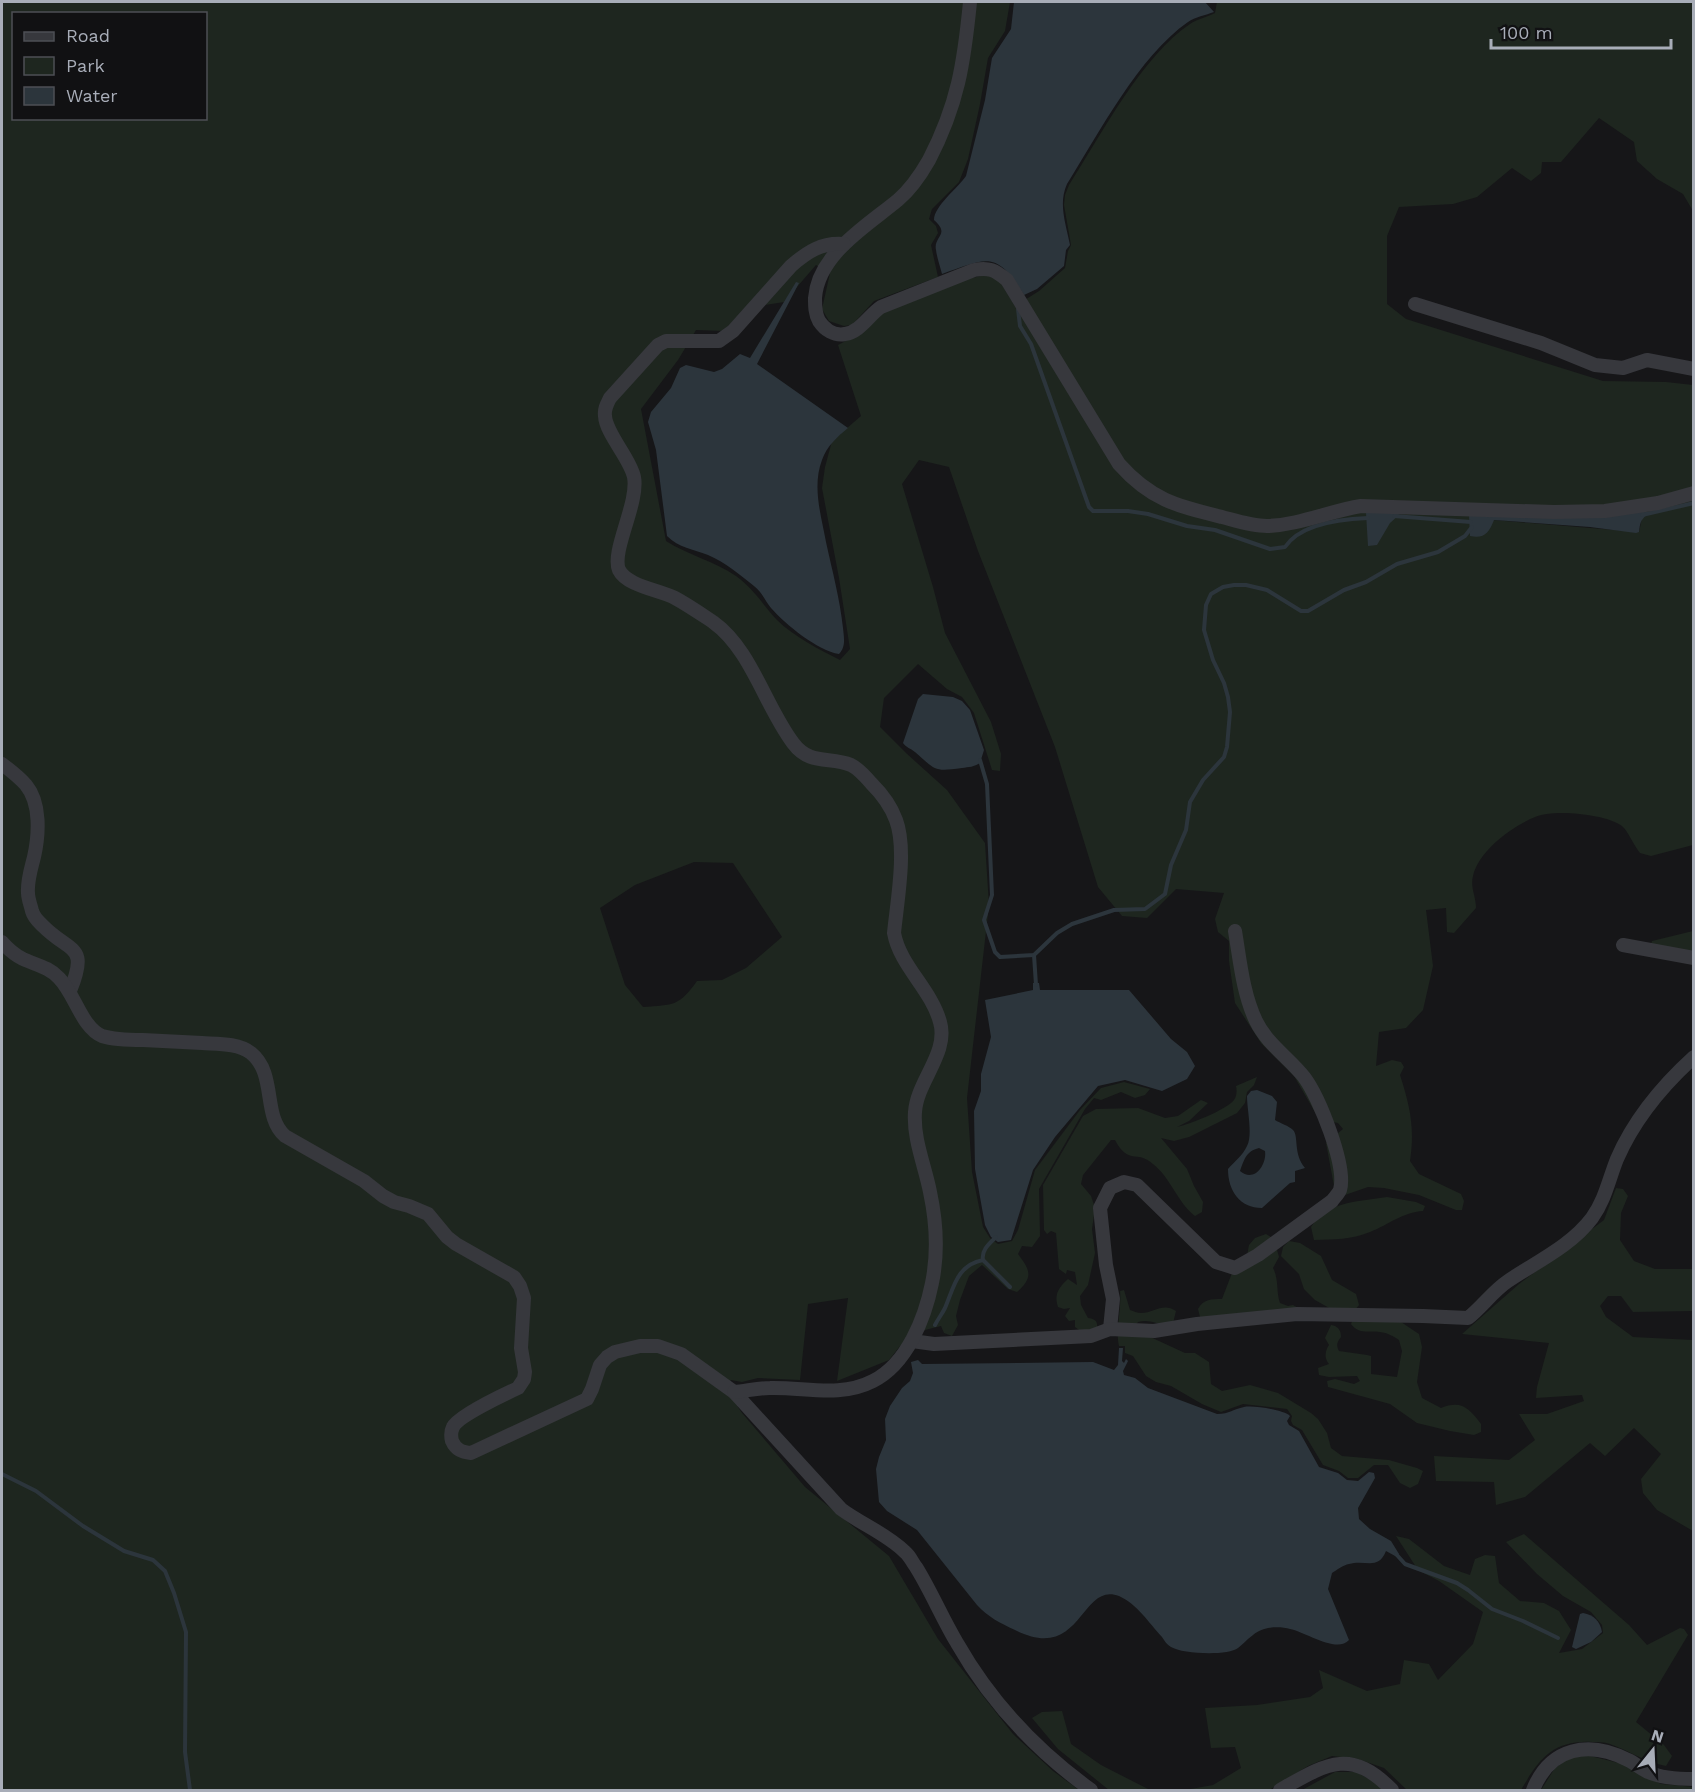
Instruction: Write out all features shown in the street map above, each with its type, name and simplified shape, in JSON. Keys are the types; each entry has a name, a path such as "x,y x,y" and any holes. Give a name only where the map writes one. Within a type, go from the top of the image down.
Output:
{"street":[{"path":"970,2 965,52 956,97 948,120 928,161 915,182 900,199 876,215 844,244 826,267 816,292 815,305 817,317 822,326 831,333 843,335 853,332 871,313 881,307 974,270 984,268 993,270 1007,280 1119,464 1131,478 1147,491 1168,502 1247,523 1265,526 1300,521 1362,506 1554,512 1605,511 1658,503 1694,494"},
{"path":"734,1392 769,1388 836,1391 855,1388 874,1381 893,1367 912,1341 929,1294 935,1261 935,1236 930,1194 914,1126 915,1108 942,1034 939,1020 895,942 901,842 897,822 890,807 876,788 851,765 820,760 795,745 774,715 738,646 724,632 676,598 635,584 625,578 619,570 617,557 632,504 635,484 634,474 604,417 610,398 658,345 666,341 719,341 733,331 790,266 801,257 817,247 831,243 844,244"},
{"path":"1415,304 1541,343 1595,365 1623,368 1647,360 1694,369"},
{"path":"2,764 27,786 34,801 38,830 29,875 28,894 33,916 51,934 63,941 80,962 70,992"},
{"path":"1110,1329 1113,1299 1106,1265 1100,1208 1110,1188 1124,1182 1137,1185 1216,1262 1235,1268 1258,1256 1332,1201 1340,1190 1341,1173 1330,1130 1318,1099 1303,1077 1274,1047 1257,1023 1248,1000 1235,932"},
{"path":"2,942 9,950 23,959 45,967 58,976 91,1028 101,1035 121,1040 219,1044 249,1052 258,1060 266,1076 275,1123 278,1130 285,1136 346,1171 388,1199 428,1214 447,1237 456,1244 514,1277 524,1298 521,1348 524,1379 518,1388 461,1418 453,1426 451,1435 453,1444 460,1452 471,1453 587,1399 600,1365 615,1352 640,1346 658,1346 681,1354 734,1392 841,1509 891,1540 907,1553 922,1576 952,1636 982,1683 1026,1735 1091,1791"},
{"path":"1623,945 1694,958"},
{"path":"912,1341 934,1344 1091,1336 1110,1329 1154,1331 1197,1324 1297,1314 1468,1318 1506,1283 1576,1235 1591,1219 1606,1191 1620,1153 1639,1121 1662,1088 1694,1058"},
{"path":"1533,1791 1542,1772 1551,1762 1562,1754 1578,1749 1612,1754 1627,1759 1659,1776 1694,1779"},
{"path":"1280,1791 1313,1772 1339,1763 1368,1770 1380,1778 1392,1791"}],"green space":[{"path":"2,2 1010,2 1005,31 988,58 968,159 959,182 932,209 929,219 936,226 938,233 931,245 938,277 874,301 852,325 844,326 829,321 822,309 830,273 816,265 784,302 745,308 724,331 696,330 678,360 641,409 666,541 736,576 748,586 783,626 840,660 850,649 822,488 832,441 861,416 838,345 859,334 880,313 967,279 986,275 999,280 1015,306 1039,291 1065,268 1071,245 1064,205 1069,185 1123,98 1155,56 1172,38 1190,24 1215,13 1217,2 1693,2 1693,211 1683,194 1657,179 1637,161 1634,142 1599,118 1561,162 1542,162 1541,173 1531,181 1512,168 1477,197 1453,204 1399,207 1387,236 1387,304 1406,319 1603,381 1693,385 1693,845 1651,856 1640,853 1622,826 1604,818 1579,814 1543,815 1517,826 1489,848 1476,866 1472,884 1476,908 1454,933 1447,932 1446,908 1426,910 1433,966 1423,1010 1406,1028 1379,1032 1376,1066 1392,1060 1401,1062 1404,1067 1400,1075 1411,1117 1410,1161 1419,1174 1461,1194 1464,1201 1462,1210 1456,1210 1419,1195 1384,1188 1368,1187 1345,1195 1334,1186 1326,1143 1343,1129 1338,1123 1319,1119 1294,1076 1261,1043 1235,1003 1229,961 1229,941 1218,932 1215,919 1224,893 1176,889 1147,918 1122,916 1098,887 1055,747 978,551 949,467 919,460 902,484 945,633 991,722 1001,754 1000,771 992,770 974,713 962,697 947,689 918,664 884,698 880,727 947,790 985,843 989,905 967,1098 972,1172 983,1227 990,1238 998,1244 1012,1241 1018,1230 1035,1170 1080,1110 1101,1088 1124,1082 1150,1089 1145,1095 1135,1098 1121,1092 1101,1100 1094,1098 1085,1109 1039,1189 1040,1236 1032,1247 1022,1246 1018,1254 1027,1269 1028,1278 1017,1292 1008,1289 982,1265 969,1276 956,1316 958,1325 952,1336 944,1333 941,1326 925,1330 900,1346 889,1360 837,1381 848,1298 808,1304 800,1380 758,1378 742,1382 731,1380 725,1388 742,1413 805,1487 889,1556 938,1639 1013,1734 1053,1771 1079,1790 2,1790","holes":["1642,518 1639,532 1493,520","694,862 733,863 782,937 746,968 722,980 697,981 675,1003 643,1007 625,985 600,908 635,885"]},
{"path":"1693,931 1693,962 1651,944 1652,941"},
{"path":"1257,1077 1254,1085 1247,1092 1245,1103 1237,1113 1189,1137 1174,1141 1161,1138 1187,1169 1203,1202 1202,1212 1195,1216 1153,1164 1124,1153 1115,1140 1111,1140 1083,1175 1081,1184 1091,1196 1095,1208 1092,1229 1095,1253 1088,1285 1080,1296 1081,1305 1088,1318 1095,1320 1097,1325 1096,1331 1082,1332 1075,1327 1075,1320 1069,1321 1065,1316 1070,1308 1058,1307 1057,1295 1062,1285 1068,1279 1077,1285 1075,1272 1067,1270 1066,1274 1059,1269 1056,1233 1051,1231 1047,1234 1044,1230 1043,1185 1083,1116 1096,1109 1138,1108 1165,1118 1178,1116 1201,1100 1208,1103 1189,1121 1177,1127 1224,1108 1235,1098 1236,1086"},
{"path":"1616,1188 1623,1189 1628,1196 1621,1213 1620,1240 1634,1261 1655,1269 1693,1269 1693,1311 1633,1312 1621,1296 1608,1296 1600,1306 1606,1317 1633,1337 1693,1340 1693,1531 1657,1510 1643,1493 1641,1479 1661,1454 1634,1428 1605,1456 1590,1443 1525,1497 1496,1505 1494,1482 1436,1481 1434,1456 1509,1460 1535,1440 1519,1414 1547,1414 1584,1401 1582,1395 1536,1398 1549,1343 1462,1334 1519,1284 1604,1220"},
{"path":"1387,1197 1416,1202 1425,1206 1423,1211 1402,1216 1363,1235 1342,1239 1314,1240 1311,1227 1327,1212 1345,1204"},
{"path":"1266,1234 1274,1239 1279,1257 1273,1268 1280,1303 1298,1308 1200,1317 1198,1309 1202,1303 1222,1299 1232,1273 1247,1256 1249,1245 1255,1238"},
{"path":"1289,1241 1300,1243 1321,1256 1332,1280 1356,1294 1359,1305 1354,1311 1331,1309 1315,1300 1304,1289 1299,1274 1281,1256 1283,1247"},
{"path":"1124,1290 1130,1310 1146,1313 1167,1308 1176,1311 1173,1323 1138,1322 1131,1333 1146,1335 1185,1353 1195,1353 1209,1362 1211,1384 1222,1391 1250,1385 1278,1393 1318,1419 1327,1433 1331,1448 1342,1456 1389,1460 1417,1468 1423,1471 1418,1484 1410,1488 1400,1483 1388,1465 1374,1465 1358,1478 1348,1478 1339,1471 1323,1465 1302,1430 1293,1425 1292,1416 1287,1409 1243,1404 1221,1412 1171,1386 1156,1382 1146,1376 1133,1356 1125,1353 1125,1346 1119,1346 1120,1291"},
{"path":"1353,1319 1401,1322 1419,1334 1422,1347 1417,1382 1422,1398 1441,1408 1454,1405 1464,1407 1481,1424 1481,1432 1474,1435 1417,1423 1390,1404 1328,1387 1327,1381 1335,1379 1354,1384 1360,1381 1357,1376 1319,1375 1318,1368 1329,1364 1326,1355 1329,1345 1325,1338 1331,1325 1337,1327 1340,1332 1341,1337 1337,1344 1339,1351 1371,1356 1371,1374 1397,1377 1402,1351 1399,1340 1386,1333 1357,1330 1351,1324"},
{"path":"1524,1534 1629,1625 1647,1645 1680,1628 1684,1629 1688,1635 1636,1722 1664,1745 1672,1756 1666,1766 1651,1762 1608,1743 1578,1742 1557,1748 1549,1754 1534,1769 1521,1790 1407,1790 1384,1768 1358,1759 1332,1756 1308,1766 1269,1790 1185,1790 1213,1785 1241,1768 1235,1747 1211,1748 1205,1708 1257,1705 1310,1697 1323,1688 1319,1670 1367,1691 1400,1684 1404,1660 1429,1664 1438,1680 1473,1644 1483,1612 1439,1581 1418,1570 1396,1536 1409,1539 1444,1566 1470,1575 1475,1559 1485,1555 1495,1556 1499,1583 1520,1601 1544,1603 1559,1611 1571,1630 1559,1653 1582,1649 1603,1633 1602,1625 1591,1612 1563,1596 1537,1574 1506,1542"},
{"path":"1062,1711 1071,1744 1101,1765 1150,1790 1109,1790 1058,1749 1032,1718 1042,1712"},
{"path":"1586,1755 1623,1764 1661,1784 1694,1787 1693,1790 1541,1790 1555,1768 1570,1757"},
{"path":"1335,1772 1356,1772 1378,1784 1384,1790 1302,1790"}],"water":[{"path":"1014,2 1205,2 1214,12 1191,20 1170,37 1153,54 1106,119 1064,192 1064,214 1070,245 1066,250 1064,266 1037,289 1024,295 1006,270 998,264 981,262 942,274 936,245 941,229 934,220 942,203 966,176 985,100 992,58 1011,29"},
{"path":"796,282 799,283 757,364 848,428 827,450 819,470 818,480 820,511 843,628 844,645 839,654 821,648 793,629 771,608 757,588 738,573 708,555 681,546 667,536 656,450 648,422 651,412 671,388 680,368 686,365 714,372 722,369 740,354 750,358"},
{"path":"1646,511 1647,515 1641,522 1639,532 1636,533 1494,520 1482,536 1470,536 1469,515"},
{"path":"1394,512 1399,515 1390,523 1377,545 1368,546 1366,513"},
{"path":"923,694 953,697 962,701 970,710 984,750 980,763 953,769 936,768 903,743 918,699"},
{"path":"1033,983 1039,983 1040,990 1129,990 1171,1039 1187,1052 1195,1066 1187,1079 1162,1091 1125,1080 1098,1086 1055,1137 1033,1170 1011,1240 998,1242 991,1237 985,1225 975,1169 974,1111 981,1091 981,1074 991,1037 985,1000 1033,990"},
{"path":"1257,1090 1272,1096 1277,1102 1275,1120 1295,1133 1299,1157 1305,1168 1295,1171 1295,1182 1290,1183 1262,1208 1247,1205 1237,1197 1230,1184 1228,1169 1243,1152 1249,1141 1247,1096 1251,1091","holes":["1259,1148 1265,1151 1264,1162 1259,1171 1250,1175 1240,1171 1246,1156 1251,1151"]},
{"path":"1119,1348 1123,1348 1122,1361 1124,1363 1126,1359 1128,1361 1123,1371 1124,1375 1135,1378 1148,1388 1217,1414 1248,1407 1268,1408 1282,1412 1290,1416 1287,1421 1289,1425 1299,1431 1319,1467 1338,1473 1347,1480 1358,1481 1369,1472 1374,1473 1375,1478 1358,1508 1359,1519 1370,1529 1391,1541 1399,1554 1397,1557 1386,1551 1383,1557 1375,1563 1349,1564 1332,1573 1328,1589 1349,1640 1344,1644 1337,1645 1290,1629 1273,1627 1259,1631 1233,1651 1205,1653 1185,1651 1168,1645 1142,1614 1125,1599 1106,1595 1096,1600 1067,1630 1054,1637 1037,1638 1015,1630 985,1613 917,1530 887,1511 879,1502 876,1469 886,1440 885,1419 890,1406 902,1388 910,1381 913,1373 911,1362 918,1360 922,1364 1093,1362 1114,1370 1118,1365"},
{"path":"1583,1613 1596,1619 1602,1632 1591,1642 1576,1649 1572,1647 1580,1614"}],"waterway":[{"path":"1018,309 1020,326 1031,344 1089,507 1093,511 1128,511 1148,514 1187,526 1215,530 1270,549 1285,547 1301,532 1323,524 1368,518"},
{"path":"1642,515 1694,503"},
{"path":"1394,516 1471,522"},
{"path":"980,760 987,784 992,895 984,920 995,952 1000,957 1034,955 1057,933 1072,924 1114,910 1145,909 1165,894 1171,865 1186,830 1190,802 1203,780 1224,757 1227,747 1230,712 1228,697 1204,630 1206,605 1211,594 1223,587 1246,585 1267,590 1301,611 1308,611 1397,564 1438,552 1465,536 1472,527"},
{"path":"1034,955 1036,985"},
{"path":"935,1325 962,1272 967,1267 983,1260 985,1250 996,1237"},
{"path":"983,1260 1010,1287"},
{"path":"2,1474 36,1491 83,1526 124,1551 153,1560 165,1571 186,1632 185,1752 190,1790"},
{"path":"1396,1554 1405,1564 1457,1583 1492,1609 1558,1638"}]}
